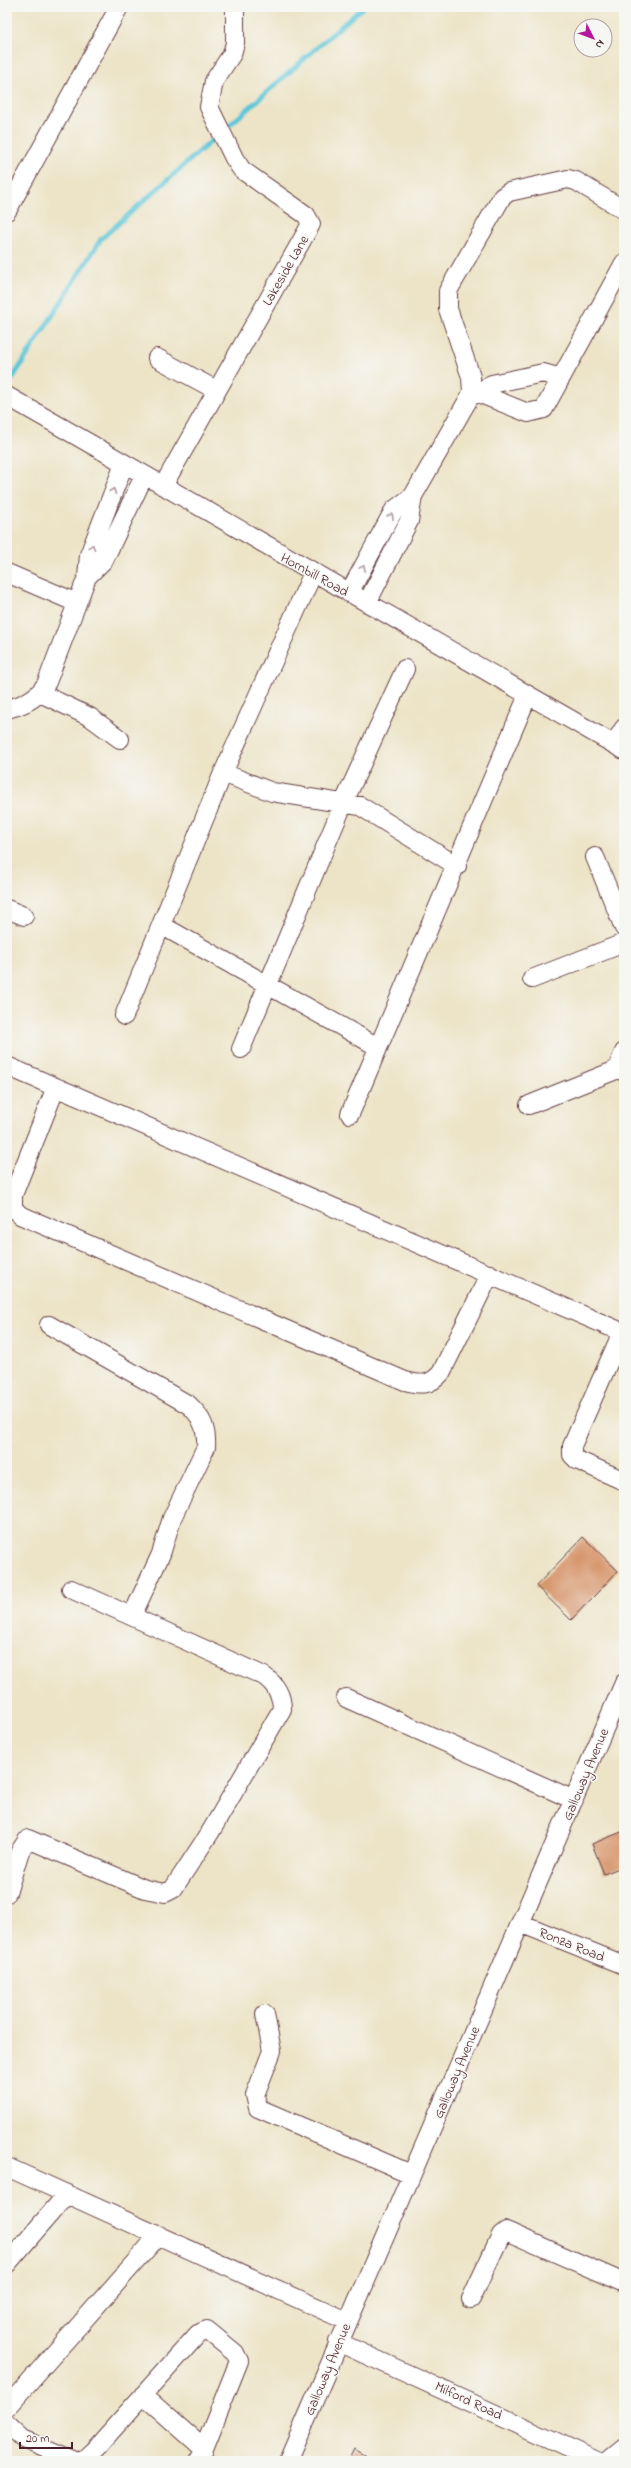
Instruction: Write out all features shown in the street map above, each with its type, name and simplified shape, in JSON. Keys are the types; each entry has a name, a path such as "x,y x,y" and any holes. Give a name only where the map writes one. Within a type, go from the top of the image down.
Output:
{"street":[{"path":"7,209 119,7"},
{"name":"Lakeside Lane","path":"163,486 216,390 312,224 306,215 249,176 234,158 209,107 214,81 232,54 235,42 235,7"},
{"path":"476,392 448,309 447,294 502,197 509,192 568,179 576,181 624,210"},
{"path":"476,392 532,413 544,409 624,263"},
{"path":"157,358 216,390"},
{"path":"367,603 409,521 413,496 476,392 492,384 543,372 561,378"},
{"name":"Hornbill Road","path":"7,396 313,573 619,747"},
{"path":"7,709 24,704 40,693 47,682 87,577 89,554 124,464"},
{"path":"87,577 104,560 144,476"},
{"path":"349,593 394,510 413,496"},
{"path":"7,573 77,603"},
{"path":"124,1016 223,773 313,573"},
{"path":"241,1049 266,984 344,802 405,669"},
{"path":"40,693 90,717 120,739"},
{"path":"350,1114 457,866 528,695"},
{"path":"619,747 624,728"},
{"path":"223,773 272,792 344,802 360,806 457,866"},
{"path":"595,857 624,928"},
{"path":"7,909 24,916"},
{"path":"161,925 378,1048"},
{"path":"532,980 624,943"},
{"path":"529,1105 623,1064"},
{"path":"7,1066 490,1274 623,1333 572,1446 572,1455 577,1460 624,1481"},
{"path":"56,1087 12,1195 13,1208 20,1215 405,1381 428,1384 436,1379 446,1365 490,1274"},
{"path":"49,1325 189,1405 198,1414 204,1426 206,1447 172,1518 162,1554 132,1616"},
{"path":"7,1893 20,1851 28,1839 151,1891 165,1893 173,1888 211,1831 280,1716 282,1703 278,1691 272,1682 264,1676 71,1589"},
{"name":"Galloway Avenue","path":"288,2461 347,2321 624,1682"},
{"path":"346,1698 574,1800"},
{"name":"Ronza Road","path":"520,1923 624,1965"},
{"path":"265,2014 272,2052 255,2095 258,2108 411,2174"},
{"path":"7,2167 347,2321"},
{"path":"7,2264 67,2194"},
{"path":"471,2299 501,2235 506,2231 624,2283"},
{"path":"7,2407 159,2235"},
{"path":"82,2461 202,2331 212,2333 238,2356 238,2367 201,2455 144,2395"},
{"name":"Milford Road","path":"338,2342 598,2461"},
{"path":"7,2424 23,2439 75,2461"},
{"path":"608,2461 624,2448"}],"building":[{"path":"583,1537 618,1571 571,1620 536,1586"},
{"path":"624,1831 624,1866 604,1874 592,1844"},
{"path":"354,2449 376,2461 348,2461"}],"waterway":[{"path":"224,130 363,7"},
{"path":"7,387 101,239 218,135"}]}
